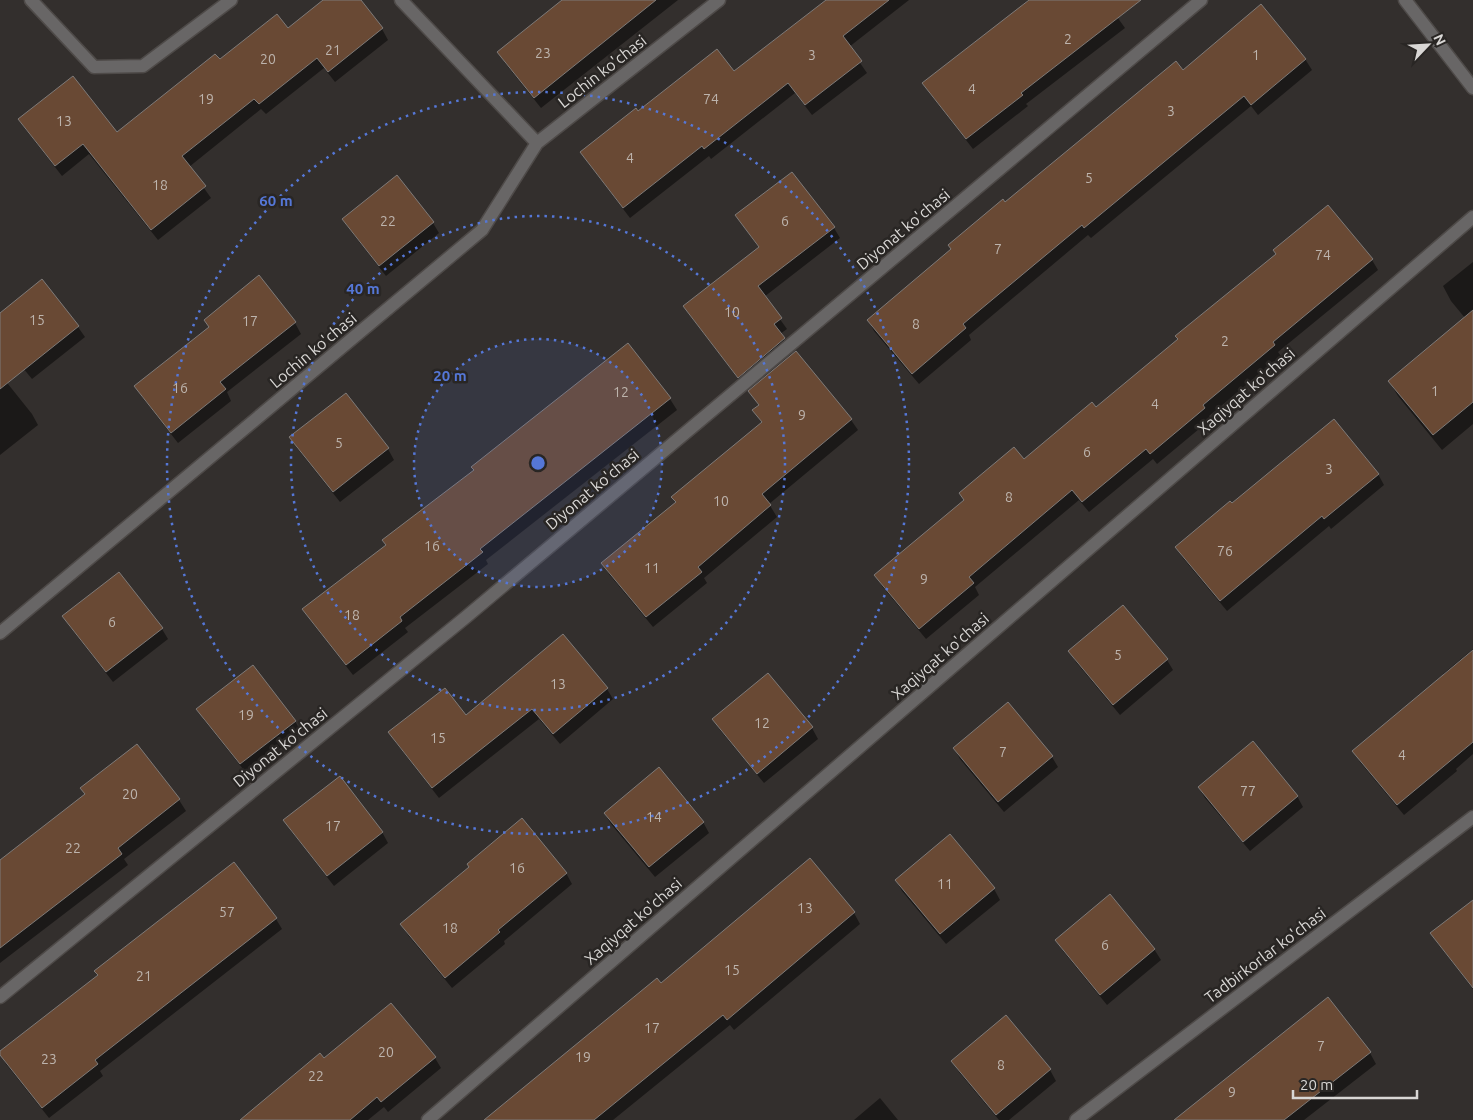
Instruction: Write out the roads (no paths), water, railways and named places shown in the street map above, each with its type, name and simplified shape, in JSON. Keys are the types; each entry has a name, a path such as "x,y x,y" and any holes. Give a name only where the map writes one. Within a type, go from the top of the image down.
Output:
{"street":[{"path":"31,0 94,67 143,66 231,0"},
{"path":"401,0 537,143"},
{"name":"Lochin ko'chasi","path":"0,633 482,230 537,143 719,0"},
{"name":"Diyonat ko'chasi","path":"0,997 466,617 1201,0"},
{"path":"1405,0 1473,88"},
{"name":"Xaqiyqat ko'chasi","path":"428,1120 1473,217"},
{"name":"Tadbirkorlar ko'chasi","path":"1076,1120 1473,816"}]}
